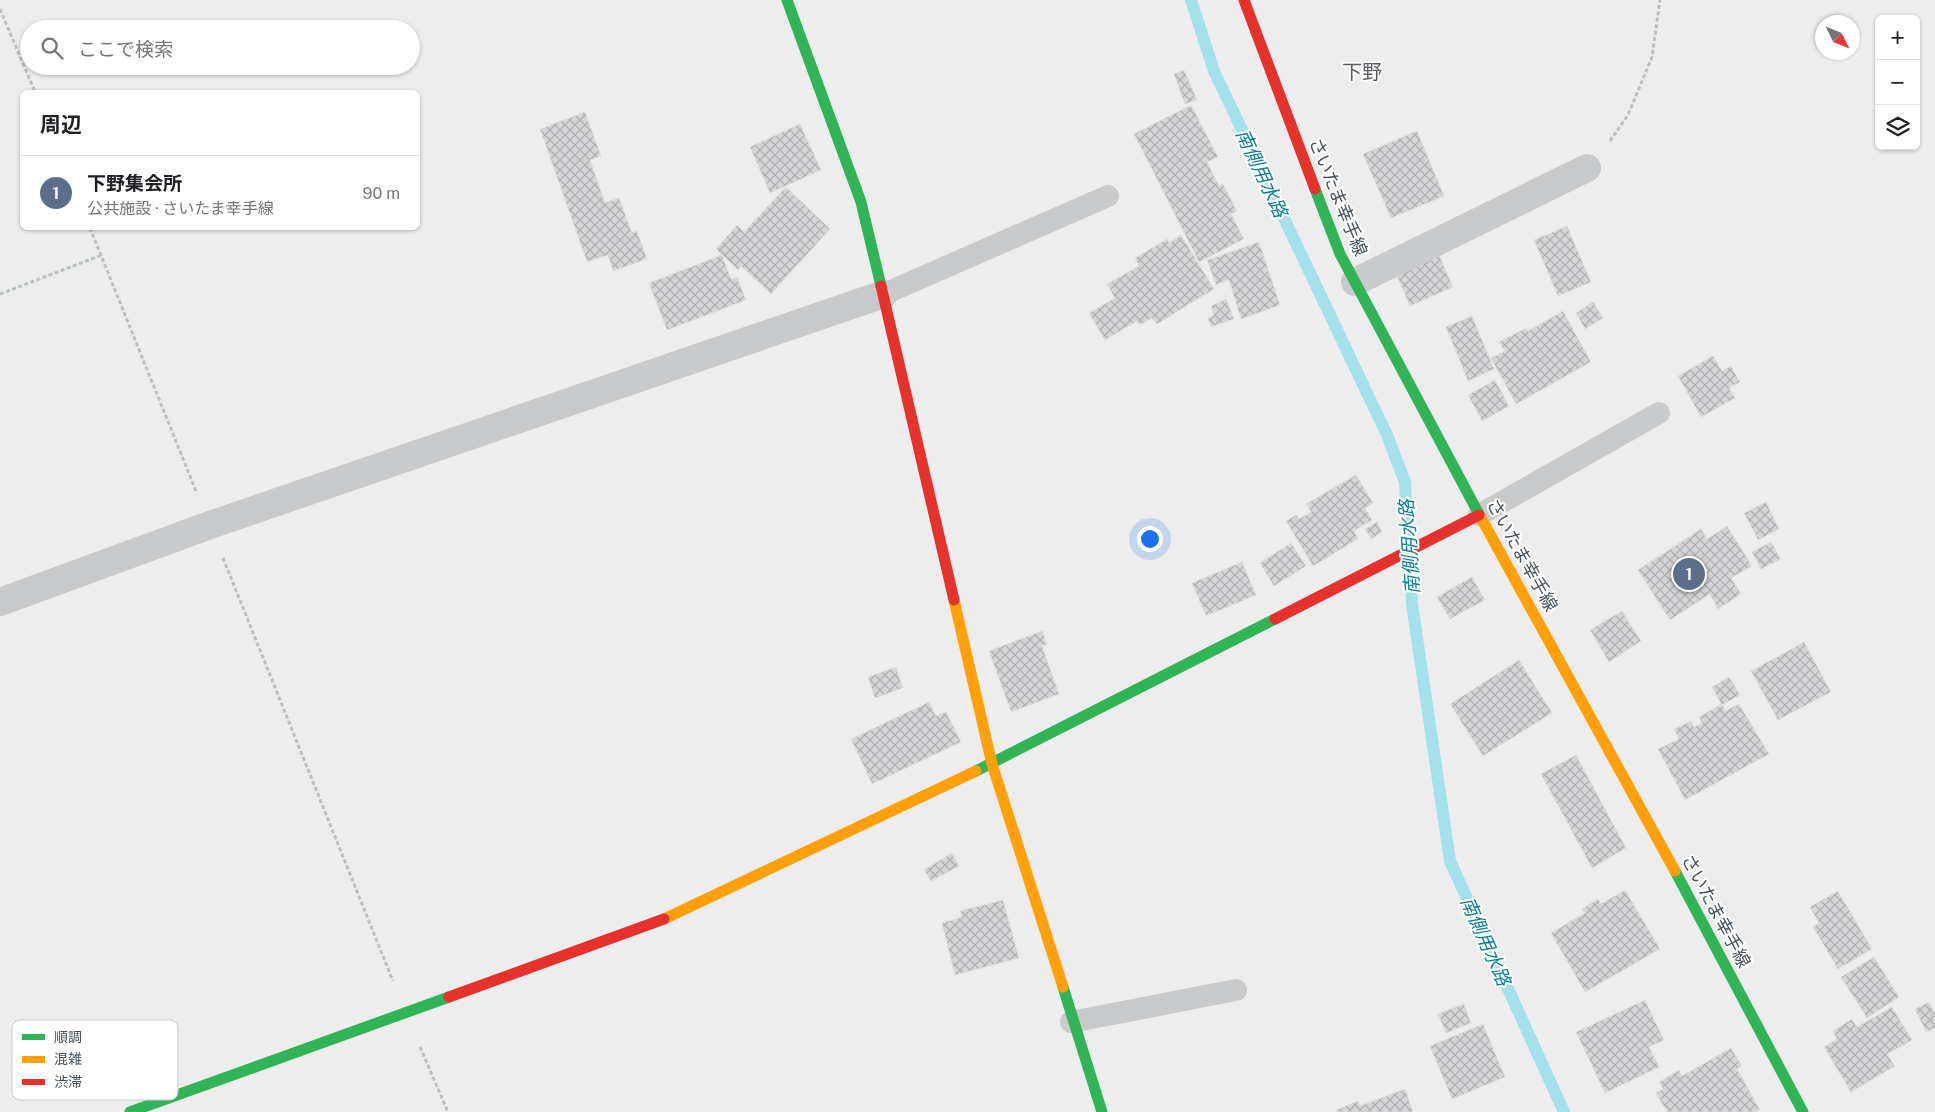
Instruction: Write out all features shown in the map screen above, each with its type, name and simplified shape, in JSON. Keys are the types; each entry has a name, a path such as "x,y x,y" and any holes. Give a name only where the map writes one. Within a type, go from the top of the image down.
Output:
{"street":[{"path":"787,0 861,202 884,294 992,764 1071,1022 1102,1112"},
{"name":"さいたま幸手線","path":"1244,0 1340,254 1479,514 1654,831 1803,1112"},
{"path":"1355,282 1587,168"},
{"path":"0,602 210,525 884,294"},
{"path":"178,1095 653,924 992,764 1479,514"},
{"path":"130,1112 163,1100"}],"lane":[{"path":"884,294 1108,196"},
{"path":"1479,514 1659,413"},
{"path":"1071,1022 1236,990"}],"path":[{"path":"1587,168 1615,135 1628,115 1652,57 1660,0"},
{"path":"0,9 20,58"},
{"path":"27,75 33,90"},
{"path":"91,230 406,1013 448,1112"},
{"path":"0,294 102,255"}],"building":[{"path":"1184,70 1197,100 1185,104 1174,74"},
{"path":"1191,105 1218,157 1207,162 1219,186 1223,184 1237,211 1231,214 1244,239 1199,262 1134,134"},
{"path":"585,112 601,156 590,160 605,203 619,198 632,233 637,231 647,259 613,271 608,255 587,262 540,129"},
{"path":"800,124 821,170 770,193 750,147"},
{"path":"1417,131 1444,196 1391,218 1363,154"},
{"path":"786,187 830,229 771,294 741,266 738,270 716,249 737,225 744,232"},
{"path":"1567,226 1591,282 1558,296 1534,240"},
{"path":"1181,235 1214,289 1157,324 1152,318 1140,325 1137,321 1105,340 1089,313 1115,298 1107,284 1139,266 1135,258 1167,239 1169,243"},
{"path":"1259,242 1280,305 1241,319 1229,280 1216,285 1207,260"},
{"path":"1438,253 1453,287 1410,306 1395,271"},
{"path":"722,255 731,279 737,277 746,300 667,330 649,283"},
{"path":"1226,299 1234,319 1211,327 1208,318 1214,315 1211,306"},
{"path":"1593,302 1603,318 1585,329 1576,313"},
{"path":"1563,311 1591,362 1516,404 1491,358 1505,351 1499,342 1526,328 1528,331"},
{"path":"1472,316 1494,369 1468,381 1446,327"},
{"path":"1713,356 1722,371 1731,366 1740,382 1729,388 1735,398 1701,417 1678,376"},
{"path":"1495,380 1509,406 1482,421 1468,395"},
{"path":"1356,475 1373,503 1365,508 1372,520 1354,531 1358,539 1313,566 1286,521 1296,515 1299,519 1311,512 1306,504"},
{"path":"1766,502 1779,529 1758,540 1744,513"},
{"path":"1377,522 1382,532 1371,539 1365,529"},
{"path":"1727,526 1752,566 1731,578 1741,594 1718,609 1710,594 1670,620 1638,570 1701,529 1707,539"},
{"path":"1771,542 1781,559 1761,569 1752,552"},
{"path":"1291,543 1306,566 1274,586 1260,563"},
{"path":"1242,562 1256,595 1206,616 1192,583"},
{"path":"1472,577 1485,600 1450,619 1437,597"},
{"path":"1622,611 1641,641 1609,662 1590,630"},
{"path":"1042,631 1047,644 1042,646 1059,694 1011,712 989,651"},
{"path":"1804,642 1831,692 1778,720 1751,671"},
{"path":"1519,660 1552,713 1483,756 1450,704"},
{"path":"896,667 903,688 875,698 868,677"},
{"path":"1729,677 1740,695 1722,705 1712,687"},
{"path":"929,702 936,716 946,712 961,742 872,784 851,739"},
{"path":"1722,704 1725,711 1739,704 1769,754 1685,800 1658,749 1679,739 1674,729 1691,721 1694,727 1702,723 1699,717"},
{"path":"1576,755 1626,848 1592,868 1541,774"},
{"path":"952,853 959,866 931,881 924,870"},
{"path":"1625,890 1660,949 1585,992 1551,933 1585,913 1582,909 1598,899 1601,904"},
{"path":"1838,891 1872,949 1838,969 1813,927 1819,923 1810,907"},
{"path":"1003,900 1019,958 955,975 942,923 962,917 960,911"},
{"path":"1874,957 1899,997 1867,1018 1841,977"},
{"path":"1645,1000 1664,1040 1649,1047 1659,1067 1605,1093 1576,1032"},
{"path":"1929,1002 1935,1014 1935,1028 1926,1032 1915,1009"},
{"path":"1464,1004 1471,1023 1446,1033 1438,1014"},
{"path":"1892,1007 1912,1040 1887,1054 1895,1066 1851,1092 1824,1047 1837,1039 1833,1031 1852,1019 1857,1027"},
{"path":"1483,1024 1505,1077 1452,1099 1430,1046"},
{"path":"1731,1048 1742,1066 1737,1069 1760,1110 1756,1112 1667,1112 1656,1093 1663,1089 1659,1082 1679,1070 1682,1076"},
{"path":"1405,1089 1413,1112 1337,1112 1336,1110 1358,1101 1360,1106"}],"waterway":[{"name":"南側用水路","path":"1191,0 1214,71 1387,435 1405,482 1412,604 1450,861 1564,1112"}],"traffic: fast":[{"path":"787,0 861,202 881,286"},
{"path":"1315,189 1340,254 1480,516"},
{"path":"976,771 1275,619"},
{"path":"1675,871 1803,1112"},
{"path":"1063,987 1102,1112"},
{"path":"178,1095 449,997"},
{"path":"130,1112 163,1100"}],"traffic: slow":[{"path":"1480,516 1675,871"},
{"path":"954,600 992,764 1063,987"},
{"path":"664,919 976,771"}],"traffic: jam":[{"path":"1244,0 1315,189"},
{"path":"881,286 954,600"},
{"path":"1275,619 1479,515"},
{"path":"449,997 664,919"}],"place":[{"name":"下野集会所","path":"1689,574"}],"district":[{"name":"下野","path":"1362,72"}]}
